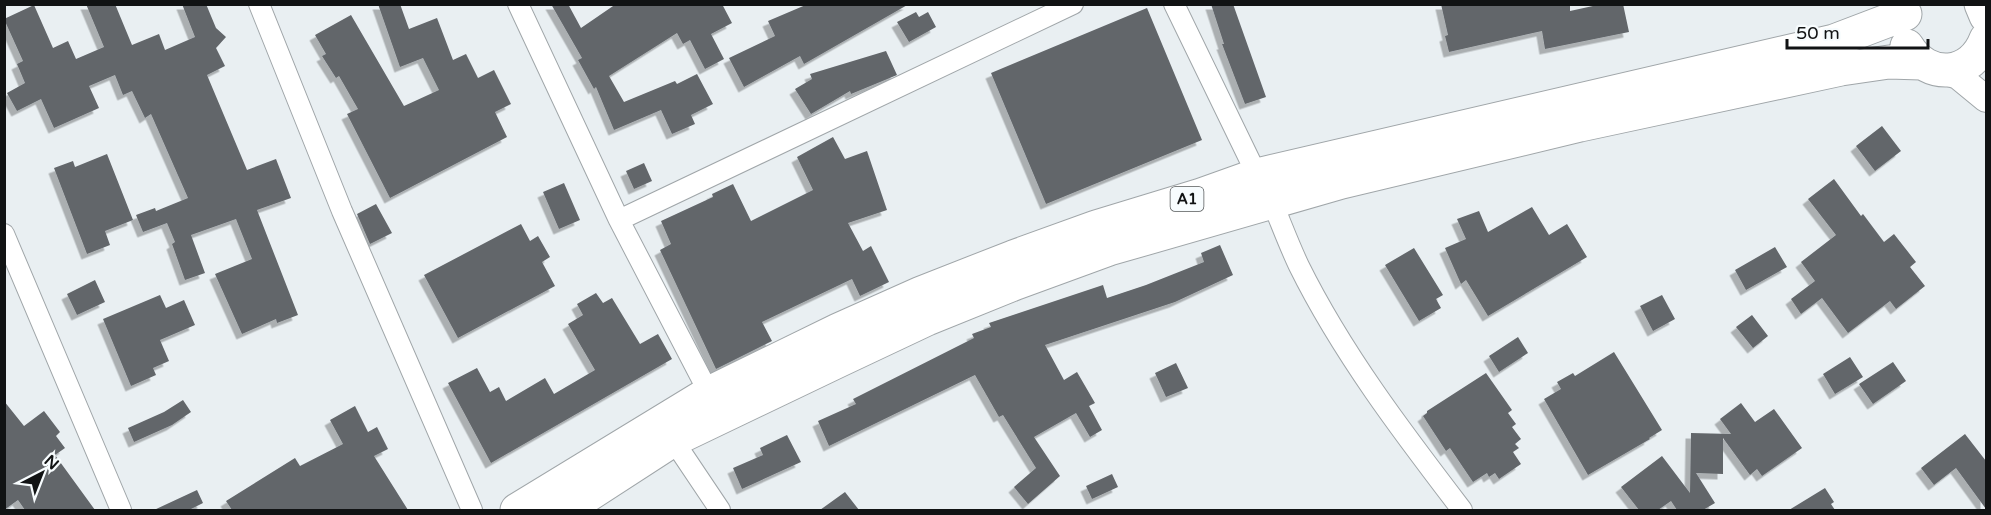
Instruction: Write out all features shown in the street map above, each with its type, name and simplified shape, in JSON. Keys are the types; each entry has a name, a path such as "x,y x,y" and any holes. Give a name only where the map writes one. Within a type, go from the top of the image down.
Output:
{"highway":[{"path":"1903,8 1904,37 1913,56 1931,66 1960,68 1970,63 1985,46 1981,4"},
{"name":"A1","path":"565,510 673,440 927,319 1264,189 1834,41 1861,32 1903,8"},
{"name":"A1","path":"517,510 709,393 921,293 1096,227 1202,195 1342,182 1459,153 1835,70 1889,62 1931,66"}],"street":[{"path":"259,4 342,211 472,510"},
{"path":"518,4 619,220 709,393"},
{"path":"619,220 1073,4"},
{"path":"1174,4 1299,266 1347,350 1426,464 1461,510"},
{"path":"1931,66 1958,76 1986,99"},
{"path":"4,234 121,510"},
{"path":"673,440 720,510"}],"building":[{"path":"86,4 115,4 132,45 159,34 165,50 195,37 182,4 206,4 216,28 226,37 216,48 225,66 207,75 247,170 276,159 291,198 257,210 298,315 277,323 276,319 242,334 215,274 252,259 236,219 191,235 205,273 185,280 172,244 175,242 167,223 143,232 136,215 155,208 156,211 188,198 151,114 145,118 132,91 123,95 115,75 89,86 99,108 54,128 41,99 17,111 7,93 25,83 17,64 23,61 4,19 34,5 53,48 68,41 76,59 104,47"},
{"path":"378,4 400,4 409,29 437,18 453,60 466,54 478,78 494,70 511,104 495,112 507,137 390,198 347,114 358,109 339,76 336,78 322,56 326,54 315,35 351,15 404,106 439,90 423,58 400,67"},
{"path":"551,4 568,4 581,28 616,4 722,4 732,23 711,34 724,59 705,69 690,40 683,44 677,33 609,76 624,102 675,81 677,84 697,74 713,104 691,115 695,124 672,134 661,110 614,130 596,87 594,89 578,60 582,58"},
{"path":"808,4 909,4 804,64 800,56 744,87 729,58 775,36 768,21"},
{"path":"1211,4 1233,4 1266,97 1245,104 1222,44 1224,44"},
{"path":"1441,4 1570,4 1570,11 1602,4 1623,4 1629,32 1545,49 1542,31 1449,52 1445,36 1448,35"},
{"path":"1147,8 1202,140 1046,204 991,73"},
{"path":"916,12 919,17 928,12 936,27 909,42 897,22"},
{"path":"886,51 897,75 851,94 850,91 811,114 795,89 812,79 810,74"},
{"path":"1882,126 1901,151 1875,171 1856,146"},
{"path":"833,137 845,159 867,151 887,210 848,223 863,251 871,246 889,282 860,296 852,279 762,322 772,341 716,369 660,250 671,244 661,221 713,197 712,194 733,184 751,221 813,190 797,157"},
{"path":"107,154 133,220 105,231 110,245 87,254 54,168 73,161 75,167"},
{"path":"644,163 652,181 634,189 626,171"},
{"path":"1834,179 1861,216 1863,214 1884,242 1894,234 1916,262 1910,267 1925,286 1896,309 1890,301 1848,333 1822,298 1801,314 1791,299 1815,281 1801,262 1836,235 1808,199"},
{"path":"564,183 580,220 559,229 543,192"},
{"path":"376,204 392,233 370,244 357,214"},
{"path":"1532,207 1549,235 1567,224 1587,257 1488,316 1466,280 1461,284 1445,248 1466,239 1457,219 1479,211 1488,232"},
{"path":"521,224 530,241 538,236 550,257 542,262 555,286 458,338 424,275"},
{"path":"1220,245 1233,275 1175,302 1045,345 1064,380 1077,372 1095,403 1089,406 1102,430 1090,437 1076,413 1034,437 1060,476 1028,504 1014,487 1036,468 1003,415 999,417 975,375 829,446 818,421 856,404 853,399 974,338 972,334 991,327 989,323 1103,285 1107,298 1146,285 1204,262 1201,253"},
{"path":"1775,247 1787,267 1746,290 1735,270"},
{"path":"1414,248 1443,295 1436,299 1441,308 1419,321 1385,265"},
{"path":"95,280 105,302 77,315 67,294"},
{"path":"596,293 603,303 612,298 640,344 658,334 672,359 491,463 448,383 477,368 490,392 499,387 506,401 545,378 554,394 595,370 568,324 583,315 577,304"},
{"path":"160,295 166,308 184,300 195,325 160,340 169,361 153,368 156,375 131,386 103,319"},
{"path":"1662,295 1675,319 1653,331 1640,306"},
{"path":"1752,315 1768,336 1753,348 1736,327"},
{"path":"1518,337 1528,353 1499,372 1489,356"},
{"path":"1614,352 1662,430 1588,475 1544,399 1561,389 1557,382 1573,373 1575,376"},
{"path":"1850,357 1863,377 1835,394 1823,374"},
{"path":"1893,362 1906,381 1873,404 1859,384"},
{"path":"1176,363 1188,388 1166,397 1155,373"},
{"path":"1486,373 1512,410 1508,413 1516,424 1512,427 1521,439 1515,444 1519,448 1513,452 1521,464 1499,479 1495,473 1489,477 1487,473 1473,482 1450,448 1446,451 1423,416 1427,411"},
{"path":"183,400 191,412 172,425 134,442 128,428 164,412"},
{"path":"4,401 24,426 44,411 60,432 56,436 65,448 55,455 95,510 25,510 18,500 4,510"},
{"path":"1741,403 1755,422 1774,409 1802,448 1762,476 1757,469 1750,475 1723,438 1723,474 1696,473 1715,503 1703,510 1677,510 1671,501 1658,510 1639,510 1621,487 1662,456 1690,493 1691,433 1731,434 1720,419"},
{"path":"355,406 368,432 377,427 388,449 374,456 408,510 232,510 226,501 295,458 300,466 343,444 330,420"},
{"path":"1965,434 1986,461 1986,509 1956,468 1934,485 1921,468"},
{"path":"787,435 801,462 742,489 733,468 763,455 760,448"},
{"path":"1112,474 1118,487 1092,499 1086,486"},
{"path":"1825,488 1834,502 1831,504 1835,510 1789,510"},
{"path":"197,490 203,503 189,510 154,510"},
{"path":"845,492 859,510 820,510"}]}
